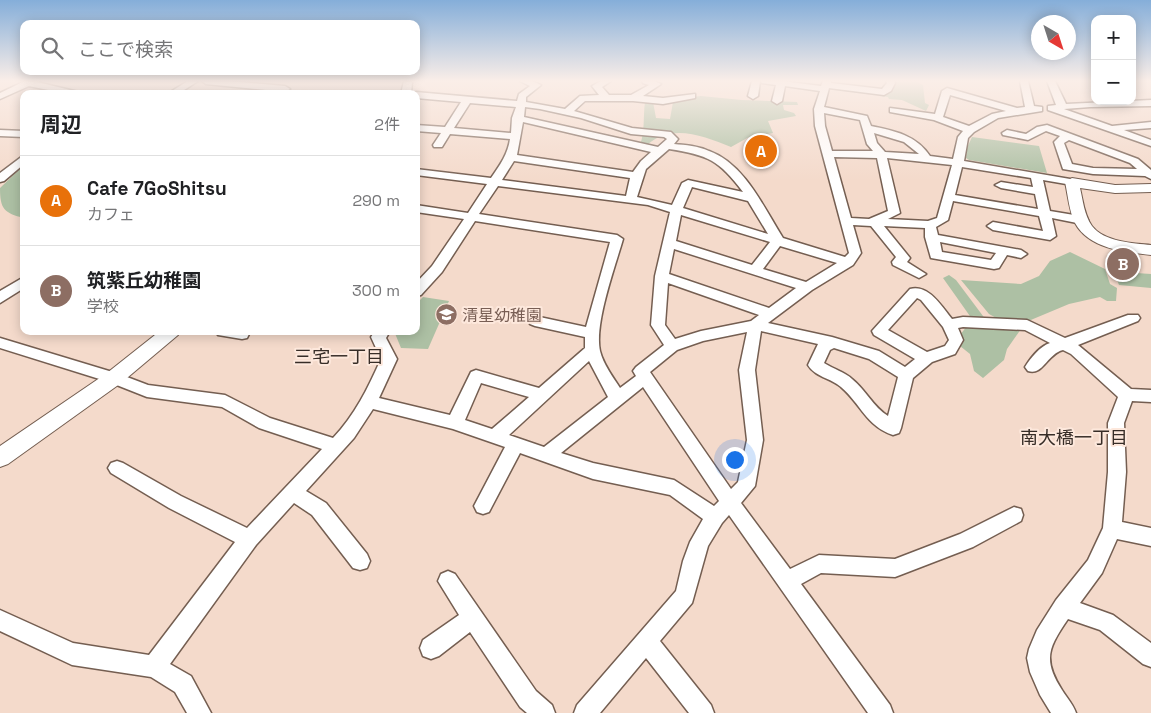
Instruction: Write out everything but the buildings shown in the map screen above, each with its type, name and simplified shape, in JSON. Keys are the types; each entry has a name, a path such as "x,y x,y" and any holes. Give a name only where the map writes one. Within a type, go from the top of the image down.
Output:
{"street":[{"path":"438,145 459,114"},
{"path":"420,288 437,269 510,157 514,149 517,114"},
{"path":"575,114 631,131 666,134 673,139 647,160 636,176 631,199"},
{"path":"585,713 686,596 693,561 700,542 715,518 746,486 755,440 747,370 755,325 807,287 848,262 855,253 820,126 819,114"},
{"path":"845,114 864,118 872,144 881,154 894,213 873,221"},
{"path":"918,114 939,118 970,130"},
{"path":"930,231 942,220 958,164 963,137 970,130 995,116 1003,114"},
{"path":"1068,114 1151,143"},
{"path":"1076,117 1117,114"},
{"path":"517,118 664,148 708,153 726,165 752,198 778,240"},
{"path":"1108,128 1151,125"},
{"path":"420,128 515,136"},
{"path":"866,128 896,135 921,148 926,157"},
{"path":"1007,133 1028,137 1041,129 1047,128 1134,161 1149,174"},
{"path":"0,133 20,134"},
{"path":"1067,136 1059,142 1067,167 1093,171 1149,174"},
{"path":"828,154 881,154 926,157 958,164 1115,189 1151,188"},
{"path":"510,157 636,176"},
{"path":"0,178 20,161"},
{"path":"420,173 631,199 676,210 848,262"},
{"path":"993,226 1050,236 1036,176"},
{"path":"1072,182 1083,226 1112,243 1151,250"},
{"path":"672,346 658,325 662,276 676,210 688,183 752,198"},
{"path":"1001,185 1040,192"},
{"path":"949,197 1082,220"},
{"path":"420,208 472,215 617,239 593,334 592,350 617,398"},
{"path":"845,221 873,221 930,231"},
{"path":"873,221 904,258 898,262 919,274"},
{"path":"930,231 936,255 994,265 1004,251 1021,254"},
{"path":"755,270 778,240"},
{"path":"669,242 807,287"},
{"path":"662,276 769,313"},
{"path":"0,298 20,284"},
{"path":"832,342 824,347 816,365 829,374 845,381 862,398 874,416 894,428 906,375 926,359 950,350 956,340 949,325 926,297 915,292 879,331 926,359"},
{"path":"1033,366 1050,348 1133,318"},
{"path":"535,321 593,334"},
{"path":"949,325 963,322 1027,324 1076,350 1127,395 1151,396"},
{"path":"882,713 730,502 641,371 672,346 701,336 755,325 832,342 874,355 906,375"},
{"path":"0,458 114,378 167,335"},
{"path":"154,667 249,539 348,433 369,402 388,359 378,338 380,335"},
{"path":"0,343 114,378 146,391 190,395 225,401 265,423 325,442 334,448"},
{"path":"496,436 592,350"},
{"path":"456,423 476,376 543,395"},
{"path":"547,454 645,376"},
{"path":"1064,713 1055,701 1043,675 1038,657 1042,644 1062,607 1093,570 1112,529 1117,472 1116,423 1127,395"},
{"path":"369,402 456,423 593,471 674,488 715,518"},
{"path":"483,506 516,443"},
{"path":"117,468 175,502 249,539"},
{"path":"294,493 318,509 360,562"},
{"path":"787,581 819,564 896,568 966,541 1014,516"},
{"path":"1112,529 1151,537"},
{"path":"448,581 528,699 544,713"},
{"path":"1062,607 1106,622 1151,656"},
{"path":"431,648 472,618"},
{"path":"0,620 72,654 154,667 183,684 200,713"},
{"path":"646,641 703,713"}],"green space":[{"path":"644,114 655,114 656,118 670,119 671,114 795,114 796,116 768,121 773,133 749,137 731,147 699,136 677,133 666,134 656,138 647,145 640,145"},
{"path":"972,137 1039,146 1047,173 969,160 966,158 967,148"},
{"path":"20,169 20,217 4,209 0,188"},
{"path":"1070,252 1105,269 1110,284 1117,288 1116,301 1107,301 1100,297 1069,304 1026,322 1000,320 989,314 961,280 1021,284 1039,276 1050,261"},
{"path":"1136,273 1151,274 1151,288 1119,285 1116,277 1131,277"},
{"path":"949,275 956,280 986,320 972,319 943,278"},
{"path":"423,297 449,301 428,349 401,348 396,335 420,335 420,300"},
{"path":"967,326 1021,329 1007,349 1004,360 983,378 974,371 970,354 960,346 960,335"}],"place":[{"name":"Cafe 7GoShitsu","path":"761,151"},
{"name":"筑紫丘幼稚園","path":"1123,264"},
{"name":"清星幼稚園","path":"446,315"}],"district":[{"name":"三宅一丁目","path":"339,357"},
{"name":"南大橋一丁目","path":"1074,438"}]}
